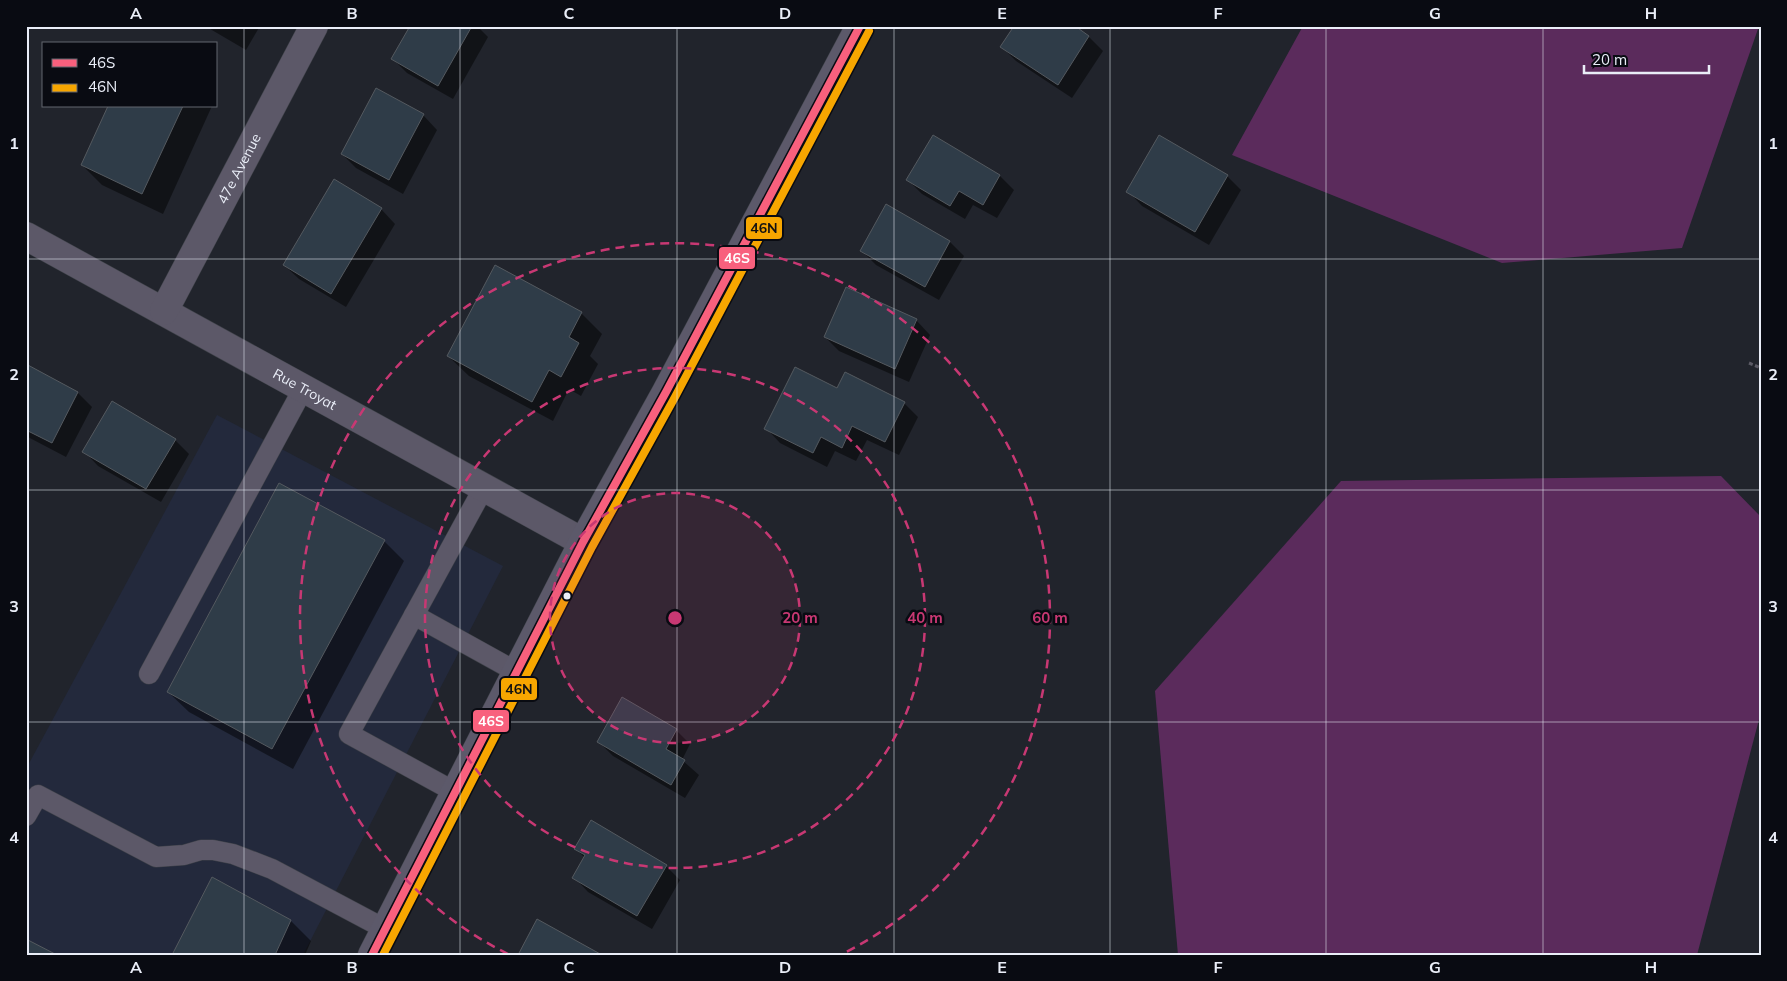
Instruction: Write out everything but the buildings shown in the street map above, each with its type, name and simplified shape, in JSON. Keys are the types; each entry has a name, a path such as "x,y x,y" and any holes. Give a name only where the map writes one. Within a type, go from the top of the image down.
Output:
{"main road":[{"path":"372,955 583,542 860,26"}],"street":[{"name":"47e Avenue","path":"164,311 314,26"},
{"name":"Rue Troyat","path":"26,236 483,489 583,542"}],"lane":[{"path":"149,674 303,389"},
{"path":"455,792 350,734 483,489"},
{"path":"414,615 517,672"},
{"path":"26,816 38,794 156,857 184,856 201,850 213,850 232,854 272,870 385,929"}],"path":[{"path":"1749,363 1761,368"}],"shaded area":[{"path":"1303,26 1759,26 1682,248 1502,263 1232,155"},
{"path":"217,415 503,566 303,955 26,955 26,769"},
{"path":"1721,476 1761,517 1761,712 1697,955 1178,955 1155,691 1341,481"}],"transit line":[{"name":"46S","path":"372,955 583,542 666,392 860,26"},
{"name":"46N","path":"383,955 592,547 675,397 869,31"}]}
